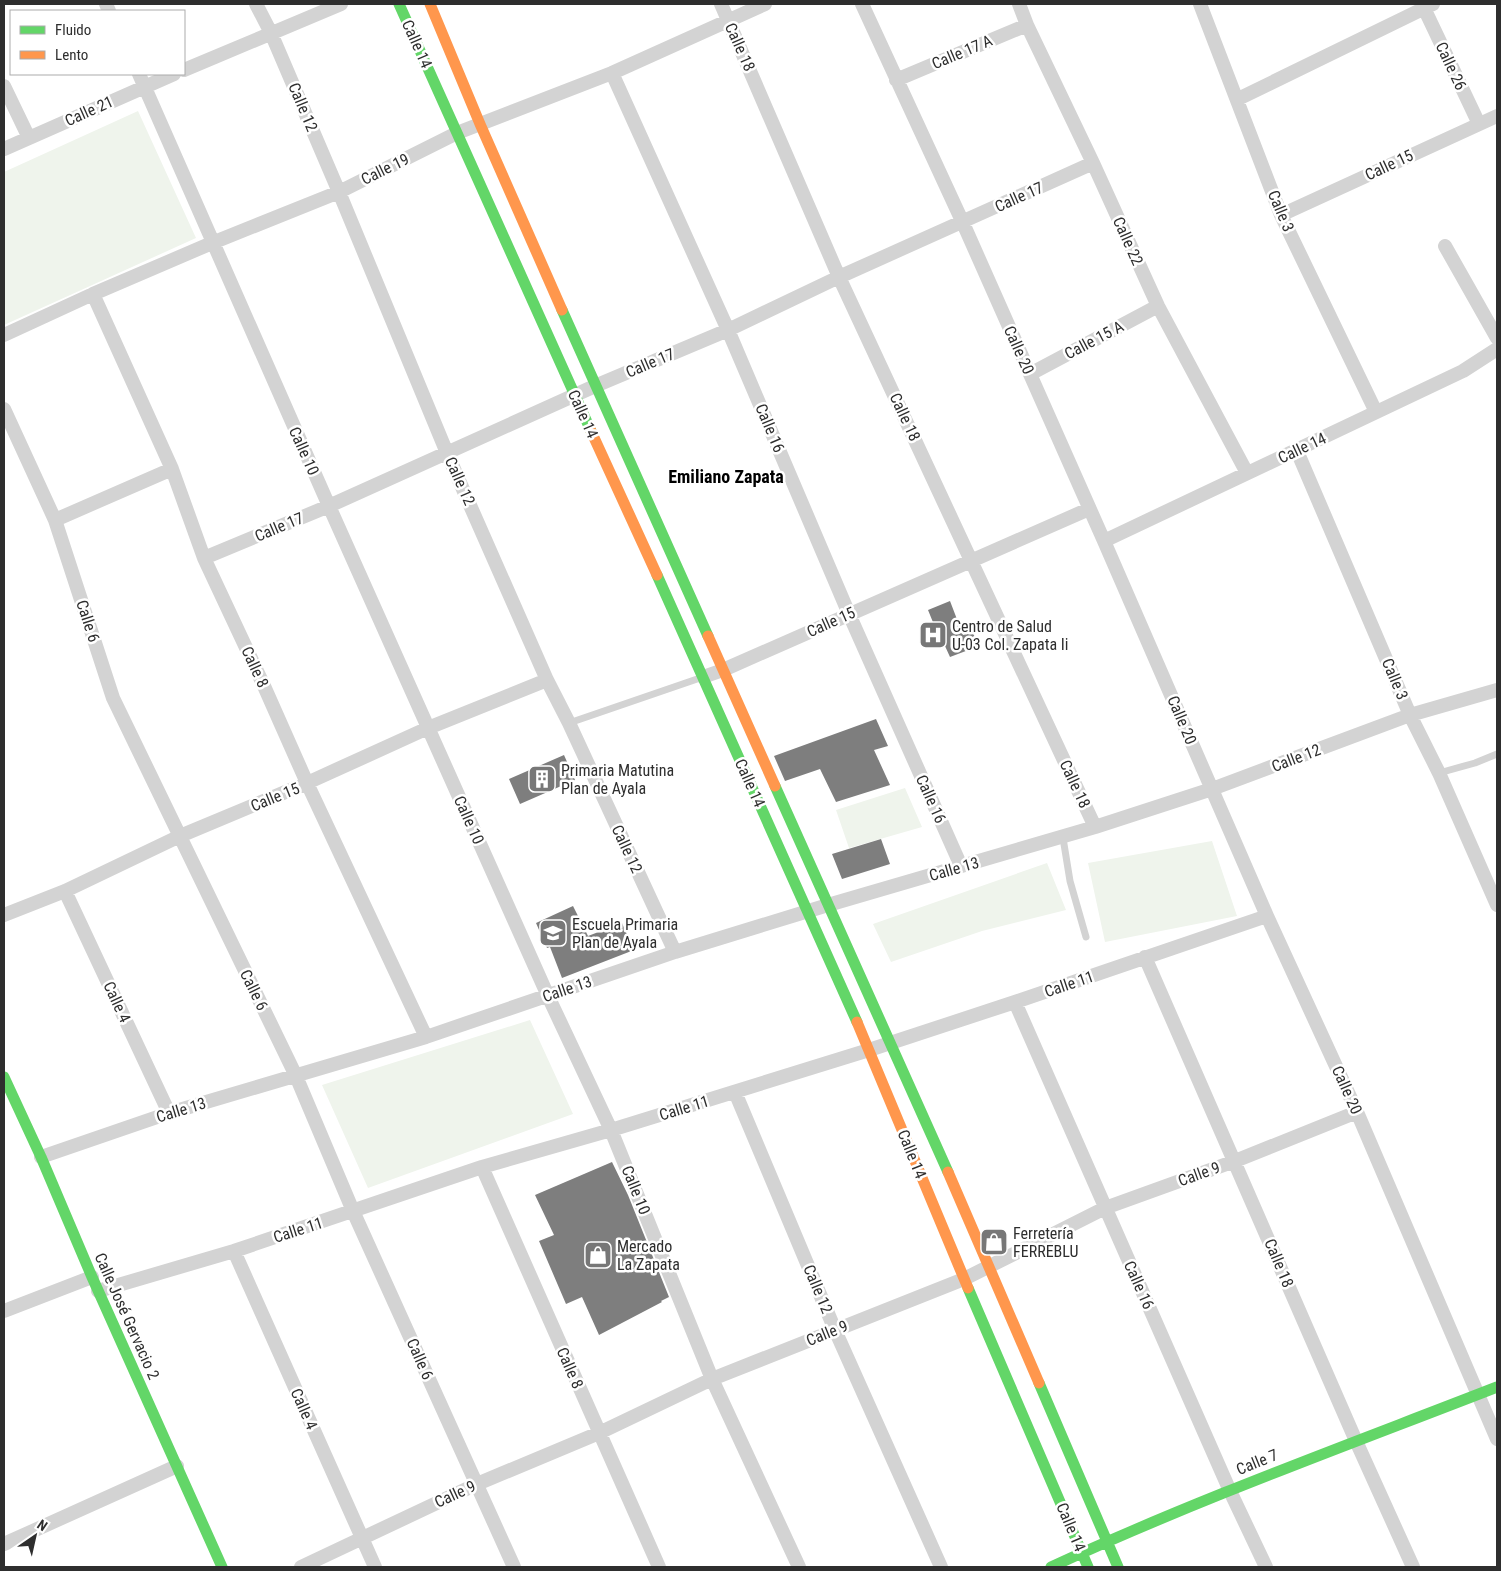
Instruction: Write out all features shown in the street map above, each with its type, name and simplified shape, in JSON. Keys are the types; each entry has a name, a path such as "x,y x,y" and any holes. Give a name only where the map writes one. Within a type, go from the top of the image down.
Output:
{"main road":[{"name":"Calle 14","path":"399,4 869,1050 964,1280 1088,1567"},
{"name":"Calle 14","path":"430,4 480,124 595,386 889,1042 930,1129 1118,1567"},
{"name":"Calle José Gervacio 2","path":"4,1077 222,1567"},
{"path":"1478,1394 1497,1387"},
{"name":"Calle 7","path":"1051,1567 1107,1541 1230,1491 1478,1394"}],"street":[{"name":"Calle 12","path":"256,4 271,33 447,453 547,680 569,723 675,952"},
{"path":"185,70 341,4"},
{"name":"Calle 18","path":"721,4 840,277 1095,828"},
{"name":"Calle 19","path":"4,335 212,243 339,192 457,133 612,73 765,4"},
{"name":"Calle 20","path":"862,4 963,222 1267,916 1357,1112 1497,1439"},
{"name":"Calle 22","path":"1019,4 1027,25 1158,306 1248,473"},
{"name":"Calle 3","path":"1200,4 1282,214 1376,412"},
{"path":"1238,99 1428,6"},
{"name":"Calle 26","path":"1428,6 1479,124"},
{"name":"Calle 17 A","path":"896,80 1027,25"},
{"name":"Calle 16","path":"612,73 728,330 849,614 961,866"},
{"name":"Calle 21","path":"4,149 142,80 169,75"},
{"name":"Calle 10","path":"142,80 212,243 428,728 548,996 611,1130 712,1379 798,1567"},
{"path":"4,86 29,138"},
{"name":"Calle 15","path":"1282,214 1497,116"},
{"name":"Calle 17","path":"204,558 329,506 574,395 728,330 840,277 1093,164"},
{"path":"1445,246 1497,338"},
{"name":"Calle 8","path":"93,294 172,469 204,558 426,1037"},
{"name":"Calle 15 A","path":"1030,374 1158,306"},
{"name":"Calle 14","path":"1104,541 1463,371 1497,349"},
{"name":"Calle 6","path":"4,409 55,520 113,698 296,1076 353,1211 514,1567"},
{"name":"Calle 3","path":"1297,451 1410,715 1497,905"},
{"path":"55,520 172,469"},
{"name":"Calle 15","path":"703,677 723,670 1089,509"},
{"name":"Calle 15","path":"4,915 65,891 180,836 307,783 428,728 547,680"},
{"name":"Calle 12","path":"1095,828 1212,789 1410,715 1497,690"},
{"name":"Calle 13","path":"41,1157 169,1113 426,1037 675,952 828,905 1095,828"},
{"name":"Calle 4","path":"65,891 169,1113"},
{"name":"Calle 11","path":"98,1291 234,1251 482,1167 611,1130 869,1050 1267,916"},
{"name":"Calle 18","path":"1145,957 1356,1441 1413,1567"},
{"name":"Calle 16","path":"1015,1002 1230,1491 1266,1567"},
{"name":"Calle 12","path":"735,1092 835,1330 940,1567"},
{"name":"Calle 9","path":"301,1567 477,1484 599,1433 712,1379 964,1280 988,1266 1105,1208 1235,1161 1357,1112"},
{"name":"Calle 8","path":"482,1167 659,1567"},
{"name":"Calle 4","path":"234,1251 375,1567"},
{"path":"4,1312 92,1277"},
{"path":"4,1544 176,1466"}],"lane":[{"name":"Calle 15","path":"569,723 703,677"},
{"path":"1438,773 1475,763 1497,754"},
{"path":"1063,838 1070,881 1086,937"}],"shaded area":[{"path":"138,111 196,238 4,325 4,172"},
{"path":"905,788 922,827 849,848 836,810"},
{"path":"1212,841 1237,916 1105,942 1088,863"},
{"path":"1047,863 1066,910 982,931 891,962 873,924"},
{"path":"530,1020 573,1114 368,1188 322,1085"}],"building":[{"path":"950,601 963,635 972,631 979,646 950,657 945,646 937,641 939,637 928,610"},
{"path":"876,719 888,746 874,750 890,785 836,802 820,769 785,781 774,756"},
{"name":"Primaria Matutina Plan de Ayala","path":"564,755 575,780 520,804 509,779"},
{"path":"881,839 890,864 842,879 832,854"},
{"path":"573,906 588,936 622,923 634,950 562,978 550,947 547,948 536,923"},
{"name":"Mercado La Zapata","path":"612,1162 628,1195 669,1297 599,1335 582,1297 566,1304 539,1241 554,1235 535,1195"}],"traffic: fast":[{"path":"399,4 591,431"},
{"path":"562,310 708,636"},
{"path":"657,575 857,1022"},
{"path":"775,786 948,1172"},
{"path":"4,1077 222,1567"},
{"path":"968,1288 1088,1567"},
{"path":"1039,1383 1118,1567"},
{"path":"1051,1567 1217,1496 1497,1387"}],"traffic: slow":[{"path":"430,4 480,124 562,310"},
{"path":"591,431 657,575"},
{"path":"708,636 775,786"},
{"path":"857,1022 968,1288"},
{"path":"948,1172 1039,1383"}],"place":[{"name":"Centro de Salud U-03 Col. Zapata Ii","path":"933,635"},
{"name":"Primaria Matutina Plan de Ayala","path":"542,779"},
{"name":"Escuela Primaria Plan de Ayala","path":"553,933"},
{"name":"Ferretería FERREBLU","path":"994,1242"},
{"name":"Mercado La Zapata","path":"598,1255"}],"district":[{"name":"Emiliano Zapata","path":"726,476"}]}
